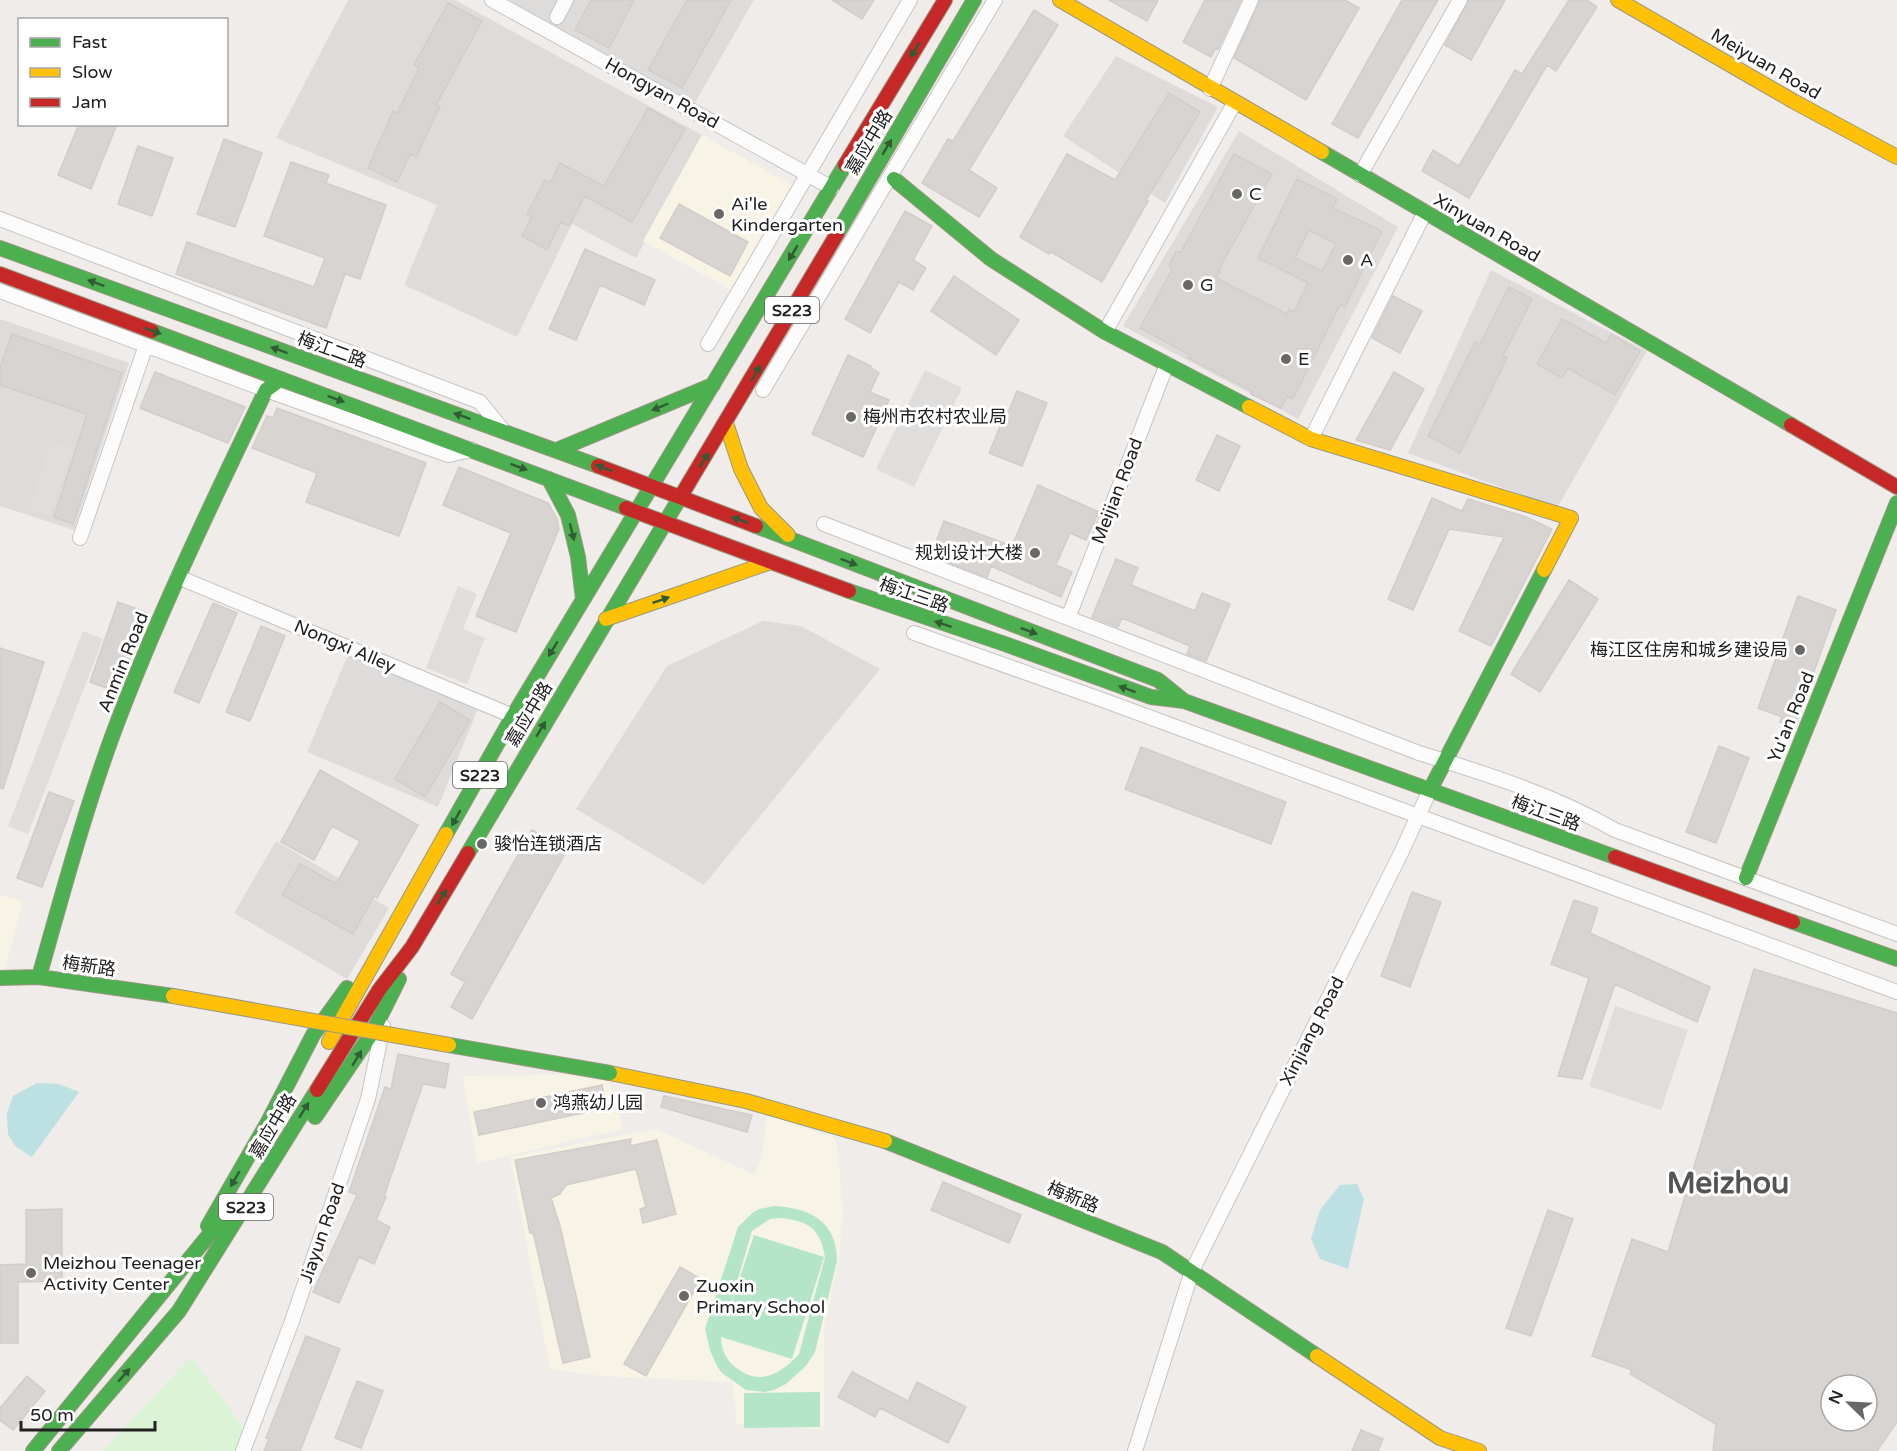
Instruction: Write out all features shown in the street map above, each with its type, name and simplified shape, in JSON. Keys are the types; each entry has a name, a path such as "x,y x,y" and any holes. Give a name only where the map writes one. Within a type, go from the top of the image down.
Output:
{"main road":[{"name":"嘉应中路","path":"320,1057 513,716 945,0"},
{"name":"嘉应中路","path":"58,1451 179,1311 206,1266 242,1214 379,990 412,947 726,423 974,0"},
{"name":"Xinyuan Road","path":"1060,0 1897,487"},
{"name":"Meiyuan Road","path":"1618,0 1793,101 1897,157"},
{"path":"894,179 991,259 1105,332 1311,439 1571,518 1430,790"},
{"name":"梅江二路","path":"0,248 652,486"},
{"path":"0,274 636,512"},
{"path":"266,390 282,379"},
{"path":"557,450 713,385"},
{"name":"Anmin Road","path":"39,977 76,848 113,735 178,577 266,390"},
{"path":"726,423 741,469 761,508 795,541"},
{"path":"549,478 567,515 578,557 584,599"},
{"name":"梅江三路","path":"652,486 1158,680 1184,701"},
{"name":"Yu'an Road","path":"1746,878 1897,503"},
{"name":"梅江三路","path":"636,512 768,563 1005,644 1150,697 1184,701 1897,959"},
{"path":"606,620 768,563"},
{"path":"297,1149 314,1119 352,1066 386,1010 412,947"},
{"path":"190,1257 263,1130 311,1038 335,1000 379,954"},
{"name":"梅新路","path":"0,978 39,977 173,996 610,1072 746,1101 888,1142 1162,1252 1440,1438 1479,1451"},
{"name":"嘉应中路","path":"33,1451 240,1197 309,1077"},
{"path":"179,1311 216,1273 236,1246"}],"street":[{"name":"Hongyan Road","path":"492,0 832,188"},
{"path":"557,17 566,0"},
{"path":"708,344 910,0"},
{"path":"763,390 995,0"},
{"path":"1210,89 1251,0"},
{"path":"1360,175 1460,0"},
{"path":"1105,332 1235,102"},
{"path":"1311,439 1425,212"},
{"path":"0,219 480,402 504,431"},
{"path":"0,291 448,455 473,450"},
{"path":"80,538 144,351"},
{"name":"Meijian Road","path":"1068,618 1167,364"},
{"path":"824,524 1419,753 1493,776 1582,812 1615,830 1897,934"},
{"name":"Nongxi Alley","path":"178,577 513,716"},
{"path":"914,633 1897,992"},
{"name":"Xinjiang Road","path":"1135,1451 1192,1271 1401,853 1430,790"},
{"name":"Jiayun Road","path":"243,1451 292,1322 368,1099 386,1010"}],"shaded area":[{"path":"348,0 455,0 702,135 636,258 572,224 517,337 404,285 437,205 276,138"},
{"path":"508,0 754,0 693,106"},
{"path":"1116,56 1218,107 1165,203 1063,136"},
{"path":"1239,131 1398,227 1298,419 1123,326"},
{"name":"Ai'le Kindergarten","path":"702,135 795,187 737,293 643,241"},
{"path":"1491,270 1647,351 1557,508 1408,453"},
{"path":"0,319 129,363 74,530 0,506"},
{"path":"925,370 962,388 914,487 876,469"},
{"path":"52,442 72,449 49,515 29,508"},
{"path":"458,586 477,594 463,629 485,638 467,684 426,668"},
{"path":"763,621 801,626 880,669 704,885 576,809 667,666"},
{"path":"83,631 103,639 28,834 8,826"},
{"path":"350,650 480,704 438,807 307,752"},
{"path":"276,841 389,908 347,979 234,913"},
{"path":"0,895 23,902 3,976 0,976"},
{"path":"1615,1006 1688,1030 1661,1110 1589,1086"},
{"name":"鸿燕幼儿园","path":"607,1074 623,1129 477,1163 463,1076"},
{"name":"Zuoxin Primary School","path":"767,1114 835,1139 838,1154 843,1212 839,1260 824,1331 824,1430 737,1424 732,1382 602,1376 550,1369 510,1157 656,1129 755,1175 763,1151"}],"green space":[{"path":"774,1206 787,1207 819,1219 832,1236 837,1261 815,1352 806,1366 786,1384 764,1392 746,1390 722,1373 710,1350 705,1329 738,1227 759,1209","holes":["770,1219 799,1221 812,1228 820,1239 825,1257 799,1354 776,1373 768,1376 752,1376 728,1360 721,1337 792,1359 824,1257 754,1235 728,1313 752,1231"]},
{"path":"191,1357 243,1427 236,1451 103,1451"},
{"path":"820,1392 820,1427 744,1428 744,1393"}],"water":[{"path":"37,1083 59,1084 79,1092 32,1157 15,1146 8,1134 7,1113 13,1096"},
{"path":"1357,1184 1364,1199 1348,1269 1320,1259 1311,1239 1320,1210 1340,1185"}],"building":[{"path":"591,0 634,0 609,48 575,30"},
{"path":"687,0 731,0 682,88 648,70"},
{"path":"832,0 874,0 862,19"},
{"path":"1109,0 1158,0 1147,21"},
{"path":"1205,0 1241,0 1218,49 1216,48 1211,57 1183,42"},
{"path":"1260,0 1345,0 1359,8 1306,100 1234,58"},
{"path":"1402,0 1438,0 1358,138 1332,124"},
{"path":"1469,0 1505,0 1471,60 1445,45"},
{"path":"1569,0 1587,0 1597,7 1556,71 1547,65 1469,198 1422,171 1433,150 1459,166 1515,70 1522,74"},
{"path":"448,3 482,21 436,105 440,106 416,157 410,154 397,182 368,168 393,111 397,113 419,68 414,65"},
{"path":"1034,10 1058,25 969,170 997,188 979,217 922,183 948,139 953,141"},
{"path":"1169,93 1200,112 1146,200 1148,201 1102,282 1020,237 1067,154 1115,180"},
{"path":"648,108 685,129 632,222 585,196 569,226 561,222 547,250 522,236 532,217 527,214 545,180 550,183 560,163 604,186"},
{"path":"78,126 116,126 91,189 58,175"},
{"path":"224,139 262,153 235,227 197,214"},
{"path":"138,146 173,158 152,216 118,204"},
{"path":"1234,154 1272,174 1216,278 1287,314 1289,309 1294,312 1308,283 1258,258 1297,179 1337,199 1333,208 1382,231 1345,307 1340,305 1293,399 1287,396 1281,408 1251,394 1252,391 1188,358 1190,355 1140,328 1172,270 1169,265 1176,252 1181,252","holes":["1309,230 1336,244 1322,271 1295,258"]},
{"path":"291,162 329,175 326,183 386,205 360,279 345,274 326,328 176,274 187,242 314,287 325,258 264,236"},
{"path":"679,204 748,242 730,276 660,238"},
{"path":"905,211 932,226 913,260 926,268 913,290 899,282 870,333 845,319"},
{"path":"585,249 655,280 644,305 600,285 576,340 549,329"},
{"path":"954,276 1019,320 996,355 931,311"},
{"path":"1509,287 1532,299 1503,356 1507,358 1460,453 1428,436 1475,342 1480,344"},
{"path":"1393,296 1422,311 1400,353 1372,338"},
{"path":"1562,319 1606,343 1611,334 1640,351 1615,395 1568,368 1562,378 1537,364"},
{"path":"12,334 122,373 73,524 54,517 87,414 0,385 0,368"},
{"name":"梅州市农村农业局","path":"848,355 871,366 879,373 870,392 889,400 863,457 812,434"},
{"path":"155,372 245,407 228,443 140,408"},
{"path":"1394,372 1424,389 1390,450 1356,440"},
{"path":"1017,391 1047,403 1022,466 989,453 1000,427 997,425 1002,412 1007,415"},
{"path":"277,408 426,463 399,536 306,502 317,473 252,448 267,416 273,418"},
{"path":"1217,435 1240,446 1219,491 1196,480"},
{"path":"459,467 548,503 557,519 559,529 516,632 476,616 511,533 443,505"},
{"name":"规划设计大楼","path":"1038,485 1099,512 1086,540 1070,533 1056,565 1072,572 1061,597 991,566 987,577 931,556 944,521 1012,546"},
{"path":"1432,498 1462,511 1468,499 1526,517 1552,529 1491,646 1459,631 1504,537 1449,529 1413,610 1388,599"},
{"path":"1116,559 1138,568 1131,585 1195,611 1202,593 1230,604 1206,661 1187,654 1190,646 1122,618 1118,627 1092,617"},
{"path":"1569,580 1598,599 1540,692 1511,674"},
{"name":"梅江区住房和城乡建设局","path":"1798,596 1836,610 1794,727 1780,722 1782,717 1758,708"},
{"path":"118,602 148,613 117,692 90,682"},
{"path":"213,603 237,613 199,703 174,692"},
{"path":"261,626 285,636 250,721 226,712"},
{"path":"0,648 44,662 3,789 0,788"},
{"path":"440,702 470,720 425,797 395,779"},
{"path":"1719,746 1749,758 1716,843 1686,832"},
{"path":"1141,747 1286,802 1271,844 1125,789"},
{"path":"320,770 418,825 377,898 374,896 353,934 282,895 300,864 336,884 360,841 332,826 314,860 281,842"},
{"path":"49,792 74,801 42,887 17,878"},
{"path":"532,830 567,850 472,1019 451,1007 465,982 451,974"},
{"path":"1412,892 1441,902 1410,987 1381,976"},
{"path":"1574,900 1598,908 1590,933 1710,987 1697,1022 1615,984 1582,1079 1558,1076 1589,978 1551,964"},
{"path":"1754,969 1897,1013 1897,1422 1877,1451 1713,1451 1716,1424 1630,1374 1632,1370 1592,1356 1632,1239 1668,1252"},
{"path":"398,1054 449,1064 445,1088 423,1084 384,1196 386,1197 376,1220 390,1227 374,1264 359,1257 339,1303 313,1292 357,1195 349,1192 385,1087 391,1089"},
{"path":"602,1085 607,1108 479,1135 474,1112"},
{"path":"664,1096 752,1115 747,1132 661,1107"},
{"path":"631,1139 630,1146 657,1140 676,1214 643,1223 640,1209 646,1207 636,1169 566,1185 560,1194 551,1198 560,1226 590,1357 563,1363 533,1232 530,1233 515,1160"},
{"path":"943,1182 1021,1215 1009,1243 931,1210"},
{"name":"Meizhou Teenager Activity Center","path":"62,1209 62,1281 18,1282 18,1343 0,1343 0,1265 26,1264 26,1210"},
{"path":"1548,1210 1573,1219 1531,1336 1506,1328"},
{"path":"680,1267 701,1279 646,1376 624,1364"},
{"path":"306,1336 340,1349 300,1451 264,1451 269,1439 266,1438"},
{"path":"852,1372 908,1401 917,1382 966,1407 948,1443 880,1408 875,1417 838,1397"},
{"path":"27,1376 45,1391 13,1430 0,1420 0,1408"},
{"path":"357,1381 383,1391 361,1448 335,1438"},
{"path":"1361,1430 1383,1439 1378,1451 1352,1451"}],"traffic: fast":[{"path":"837,234 974,0"},
{"path":"1322,152 1791,425"},
{"path":"446,834 513,716 845,165"},
{"path":"894,179 991,259 1105,332 1249,407"},
{"path":"0,248 598,466"},
{"path":"152,331 626,508"},
{"path":"39,977 92,794 130,690 186,560 266,390 281,379"},
{"path":"557,450 713,385"},
{"path":"549,479 568,515 578,557 583,599"},
{"path":"468,853 681,496"},
{"path":"1746,878 1897,503"},
{"path":"756,526 1158,680 1184,701"},
{"path":"1430,790 1544,570"},
{"path":"849,591 1151,697 1184,701 1615,857"},
{"path":"1793,922 1897,959"},
{"path":"0,978 39,977 173,996"},
{"path":"315,1117 372,1033 399,979"},
{"path":"208,1226 268,1122 313,1035 347,988"},
{"path":"449,1045 610,1073"},
{"path":"59,1451 179,1311 317,1090"},
{"path":"885,1141 1162,1252 1317,1356"},
{"path":"33,1451 226,1214"}],"traffic: slow":[{"path":"1060,0 1322,152"},
{"path":"1618,0 1793,101 1897,157"},
{"path":"1249,407 1311,439 1571,518 1544,570"},
{"path":"726,423 741,469 761,508 788,535"},
{"path":"606,619 768,563"},
{"path":"329,1042 446,834"},
{"path":"173,996 449,1045"},
{"path":"610,1073 746,1101 885,1141"},
{"path":"1317,1356 1440,1438 1479,1451"}],"traffic: jam":[{"path":"845,165 945,0"},
{"path":"681,496 837,234"},
{"path":"0,274 152,331"},
{"path":"1791,425 1897,487"},
{"path":"598,466 756,526"},
{"path":"626,508 849,591"},
{"path":"317,1090 379,990 412,947 468,853"},
{"path":"1615,857 1793,922"}],"place":[{"name":"C","path":"1237,194"},
{"name":"Ai'le Kindergarten","path":"719,214"},
{"name":"A","path":"1348,260"},
{"name":"G","path":"1188,285"},
{"name":"E","path":"1286,359"},
{"name":"梅州市农村农业局","path":"851,417"},
{"name":"规划设计大楼","path":"1035,553"},
{"name":"梅江区住房和城乡建设局","path":"1800,650"},
{"name":"骏怡连锁酒店","path":"482,844"},
{"name":"鸿燕幼儿园","path":"541,1103"},
{"name":"Meizhou Teenager Activity Center","path":"31,1273"},
{"name":"Zuoxin Primary School","path":"684,1296"}],"district":[{"name":"Meizhou","path":"1728,1183"}]}
